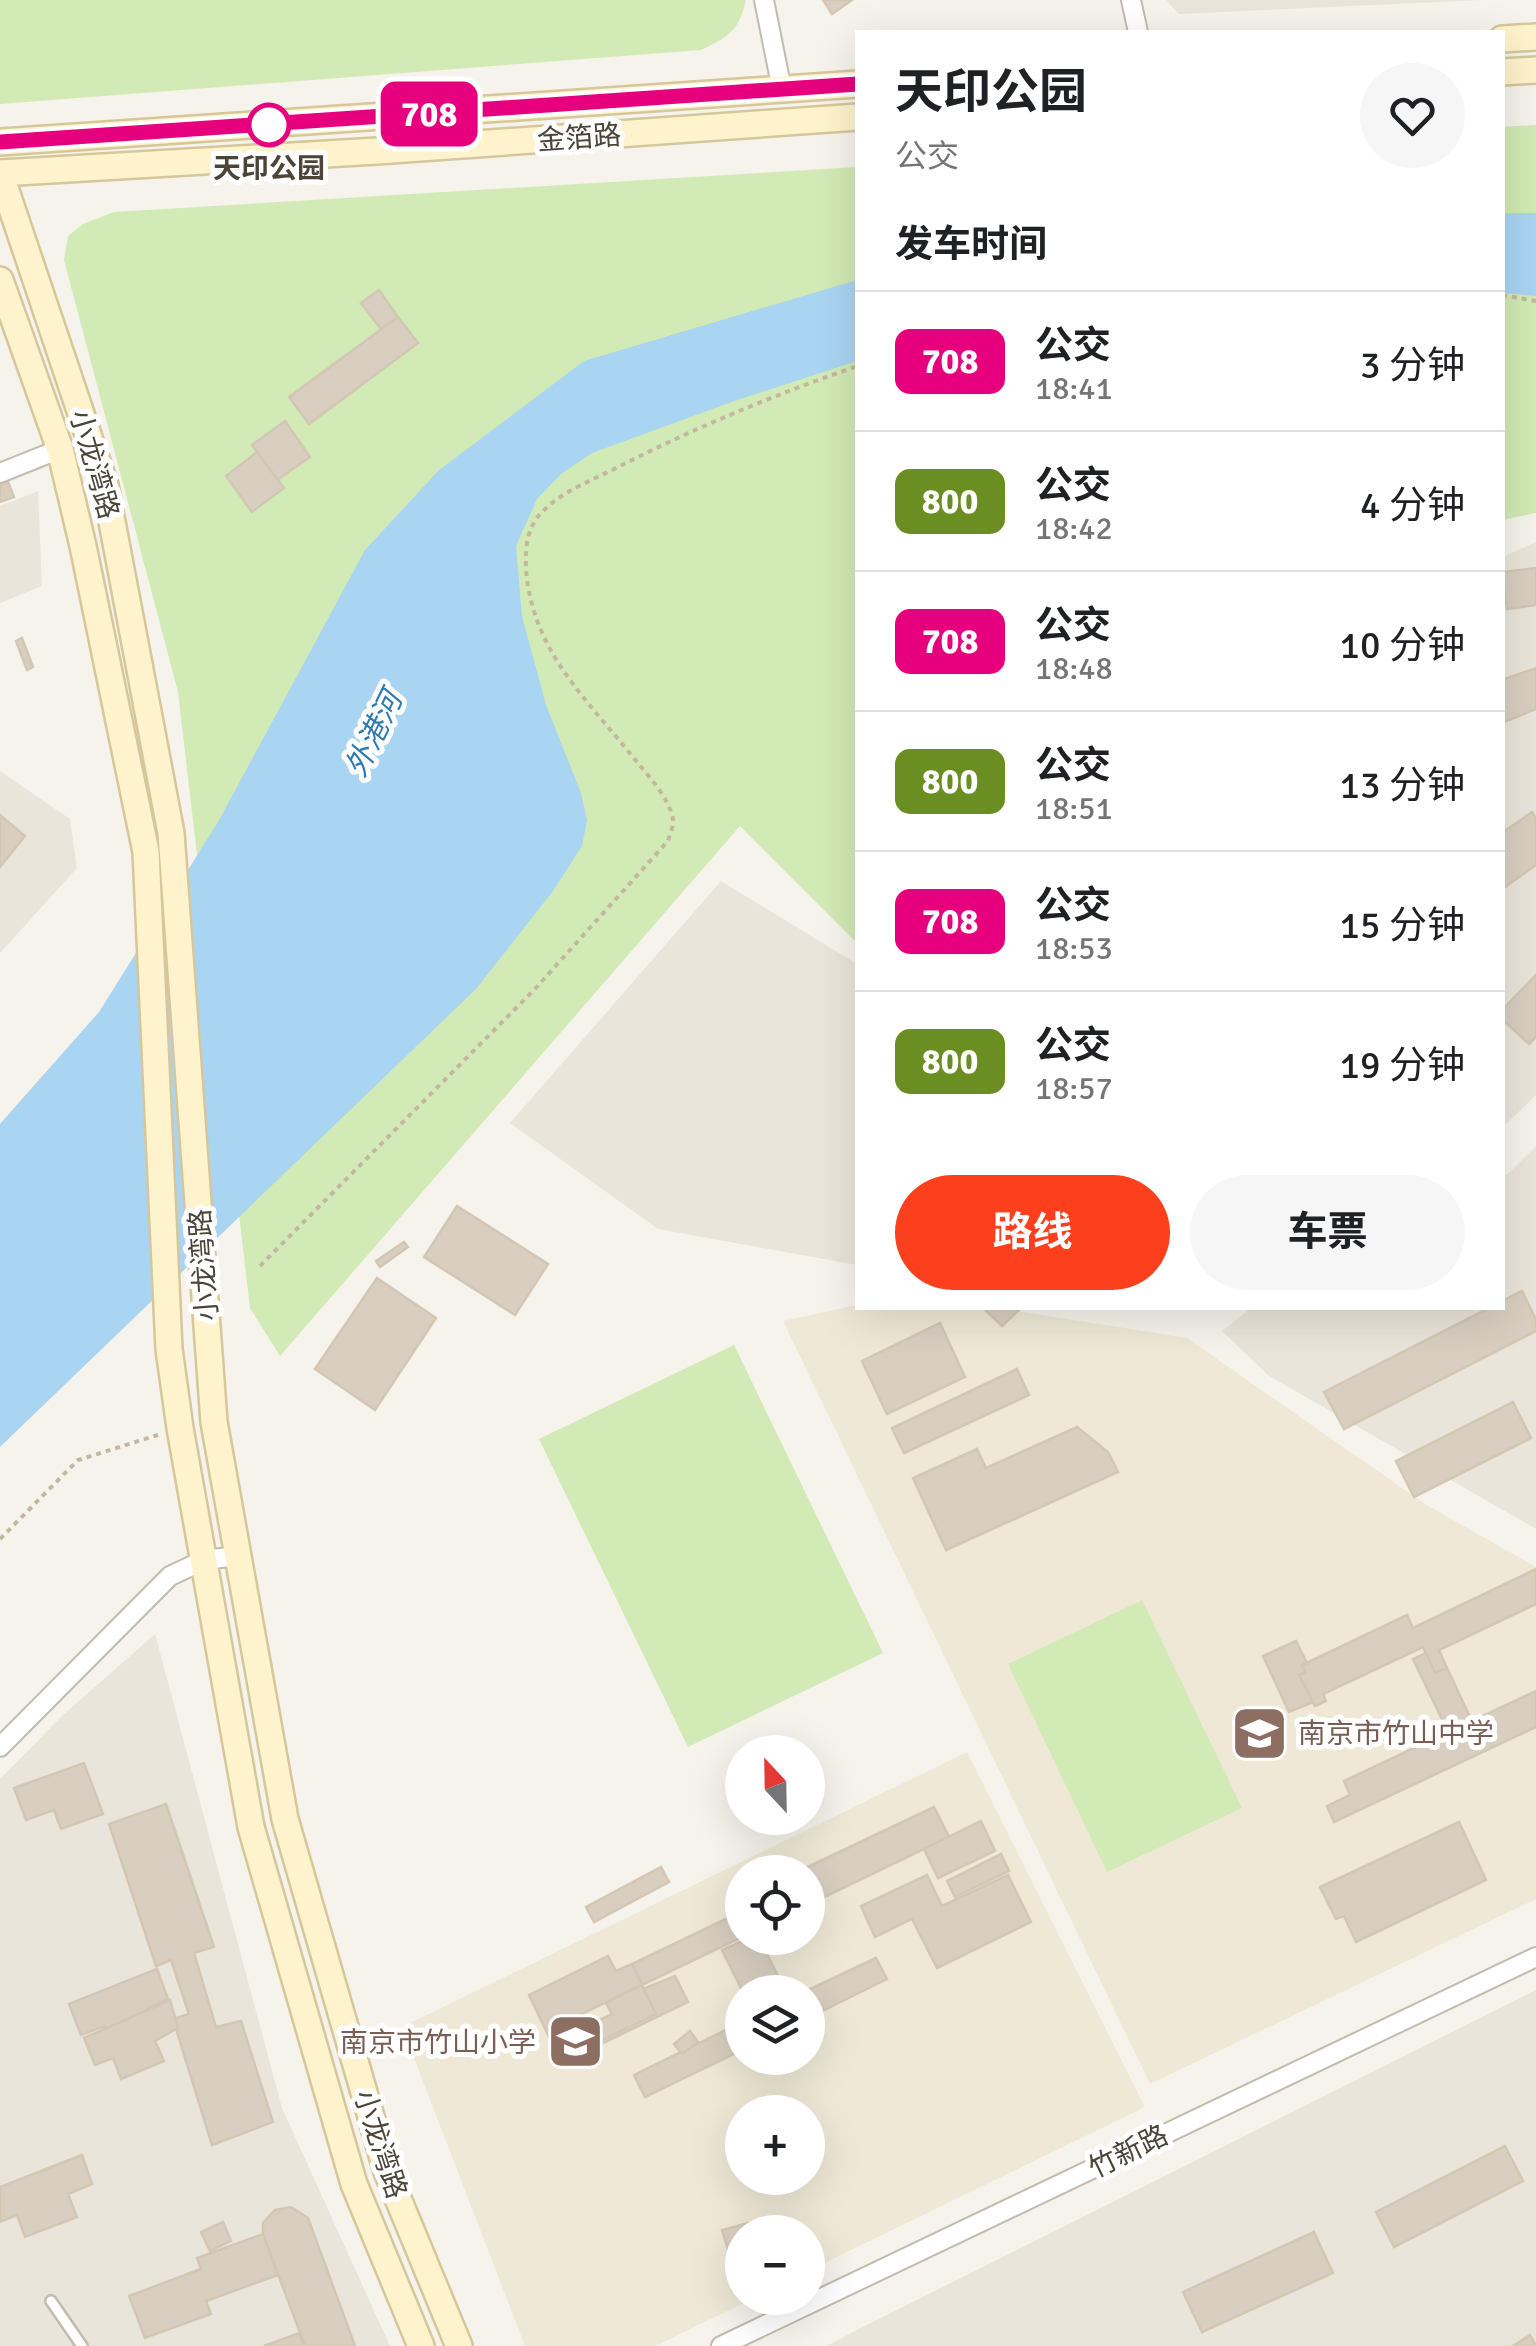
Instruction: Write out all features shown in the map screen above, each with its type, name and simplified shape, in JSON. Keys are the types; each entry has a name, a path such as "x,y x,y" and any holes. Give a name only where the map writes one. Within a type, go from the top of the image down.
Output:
{"main road":[{"path":"1505,39 1536,36"},
{"path":"1505,72 1536,70"},
{"name":"金箔路","path":"0,142 855,84"},
{"name":"金箔路","path":"0,173 855,117"},
{"name":"小龙湾路","path":"0,173 105,485 171,833 214,1422 285,1819 387,2172 459,2346"},
{"name":"小龙湾路","path":"0,280 60,449 146,852 169,1349 251,1827 354,2184 421,2346"}],"street":[{"path":"764,0 782,90"},
{"path":"1131,0 1138,30"},
{"path":"0,473 60,449"},
{"path":"0,1748 170,1576 204,1560 238,1556"},
{"name":"竹新路","path":"721,2346 1536,1956"}],"lane":[{"path":"51,2301 82,2346"}],"path":[{"path":"1505,296 1536,301"},
{"path":"260,1266 534,990 668,841 674,822 656,785 578,690 539,628 527,588 526,560 528,534 539,514 584,482 722,417 855,367"},
{"path":"0,1539 78,1460 180,1428"}],"shaded area":[{"path":"1166,0 1483,0 1179,14"},
{"path":"38,491 42,586 0,603 0,506"},
{"path":"1536,542 1536,1095 1505,1125 1505,556"},
{"path":"0,771 70,819 77,868 0,953"},
{"path":"721,881 855,963 855,1265 658,1229 510,1123"},
{"path":"1536,1146 1536,1529 1269,1376 1222,1331 1248,1310 1505,1310 1505,1176"},
{"name":"南京市竹山中学","path":"855,1305 855,1310 1011,1310 1187,1338 1425,1504 1536,1567 1536,1899 1150,2084 783,1321"},
{"path":"155,1634 282,2108 390,2346 0,2346 0,1779 63,1715"},
{"name":"南京市竹山小学","path":"967,1752 1145,2107 825,2263 825,2215 725,2215 725,2312 655,2346 525,2346 402,2027 725,1870 725,1955 825,1955 825,1855 755,1855 796,1835 825,1835 825,1821"},
{"path":"1536,1990 1536,2346 827,2346 853,2332"}],"green space":[{"name":"天印公园","path":"0,0 746,0 731,32 701,50 0,104"},
{"path":"1536,125 1536,513 1505,520 1505,127"},
{"path":"855,167 855,941 740,826 280,1356 250,1308 178,692 64,260 68,236 83,224 114,212"},
{"path":"734,1345 883,1653 688,1747 539,1439"},
{"path":"1142,1600 1242,1808 1107,1872 1008,1664"}],"water":[{"path":"1505,213 1536,213 1536,296 1505,293"},
{"name":"外港河","path":"855,281 855,362 592,453 561,474 537,499 516,546 522,616 546,705 581,793 587,820 582,846 553,891 476,989 0,1447 0,1124 99,1012 218,822 365,550 439,470 584,361"}],"building":[{"path":"823,0 852,0 832,14"},
{"path":"379,290 398,317 381,329 361,303"},
{"path":"398,317 418,343 309,424 289,397"},
{"path":"285,421 310,457 277,480 252,445"},
{"path":"257,452 284,488 252,512 226,476"},
{"path":"0,462 14,497 0,502"},
{"path":"1536,568 1536,605 1507,609 1505,572"},
{"path":"22,638 33,667 27,670 16,641"},
{"path":"1536,668 1536,709 1505,722 1505,679"},
{"path":"1532,812 1536,818 1536,865 1505,887 1505,831"},
{"path":"0,815 25,836 0,867"},
{"path":"1536,975 1536,1037 1529,1044 1505,1022 1505,1007"},
{"path":"457,1206 548,1264 515,1315 424,1257"},
{"path":"404,1242 408,1247 380,1267 376,1261"},
{"path":"377,1278 436,1318 375,1410 315,1369"},
{"path":"1522,1291 1536,1320 1536,1331 1344,1429 1324,1392 1485,1310 1505,1310 1505,1300"},
{"path":"985,1310 1019,1310 1002,1326"},
{"path":"940,1323 965,1377 887,1414 862,1361"},
{"path":"1017,1369 1029,1395 904,1453 892,1428"},
{"path":"1513,1402 1531,1438 1414,1497 1396,1461"},
{"path":"1077,1427 1108,1452 1118,1472 946,1550 913,1478 977,1449 986,1468"},
{"path":"1536,1569 1536,1604 1439,1650 1447,1668 1435,1673 1423,1647 1323,1694 1326,1701 1315,1706 1299,1675 1305,1672 1302,1665 1407,1615 1413,1628"},
{"path":"1296,1641 1307,1663 1302,1665 1305,1672 1299,1675 1313,1702 1289,1712 1263,1656"},
{"path":"1426,1653 1435,1673 1447,1668 1472,1721 1536,1691 1536,1727 1334,1822 1327,1806 1350,1795 1344,1781 1448,1732 1413,1659"},
{"path":"84,1763 103,1814 61,1829 54,1810 26,1820 14,1788"},
{"path":"166,1804 214,1947 194,1953 216,2027 241,2021 273,2122 212,2145 173,2019 189,2014 171,1960 156,1966 109,1824"},
{"path":"934,1807 949,1837 825,1897 825,1859"},
{"path":"981,1821 995,1851 938,1878 924,1849"},
{"path":"1459,1822 1486,1880 1356,1942 1344,1916 1336,1919 1320,1887"},
{"path":"1001,1854 1009,1871 955,1897 947,1881"},
{"path":"661,1867 669,1882 594,1922 586,1907"},
{"path":"927,1875 942,1906 1008,1875 1031,1922 937,1968 912,1919 875,1937 861,1906"},
{"path":"725,1919 725,1945 642,1985 632,1964"},
{"path":"725,1949 725,1955 768,1955 778,1975 734,1975 722,1950"},
{"path":"608,1956 616,1971 632,1964 642,1985 567,2021 573,2033 552,2043 529,1995"},
{"path":"876,1958 887,1979 825,2010 825,1982"},
{"path":"157,1969 168,1999 148,2008 157,2031 113,2049 105,2026 81,2035 69,2004"},
{"path":"675,1976 688,2002 591,2049 584,2031 643,2003 638,1991"},
{"path":"642,1985 656,2014 561,2060 552,2043 612,2014 606,2003"},
{"path":"170,2000 178,2028 155,2041 164,2061 121,2079 113,2058 95,2065 84,2038"},
{"path":"725,2030 725,2058 645,2097 634,2075"},
{"path":"690,2031 698,2042 682,2054 674,2044"},
{"path":"1505,2146 1523,2181 1394,2247 1376,2212"},
{"path":"82,2155 92,2184 68,2194 77,2217 25,2237 17,2215 0,2222 0,2187"},
{"path":"291,2207 308,2218 355,2346 305,2346 263,2234 263,2223 275,2210"},
{"path":"223,2222 231,2241 210,2251 201,2232"},
{"path":"1314,2232 1333,2273 1202,2332 1183,2292"},
{"path":"263,2234 278,2275 206,2301 211,2314 145,2338 129,2296 201,2269 197,2258"},
{"path":"299,2333 304,2346 264,2346"},
{"path":"1530,2335 1536,2346 1513,2346"}],"bus line":[{"name":"708","path":"0,142 855,84"}],"place":[{"name":"天印公园","path":"269,125"},
{"name":"南京市竹山中学","path":"1259,1733"},
{"name":"南京市竹山小学","path":"575,2042"}]}
